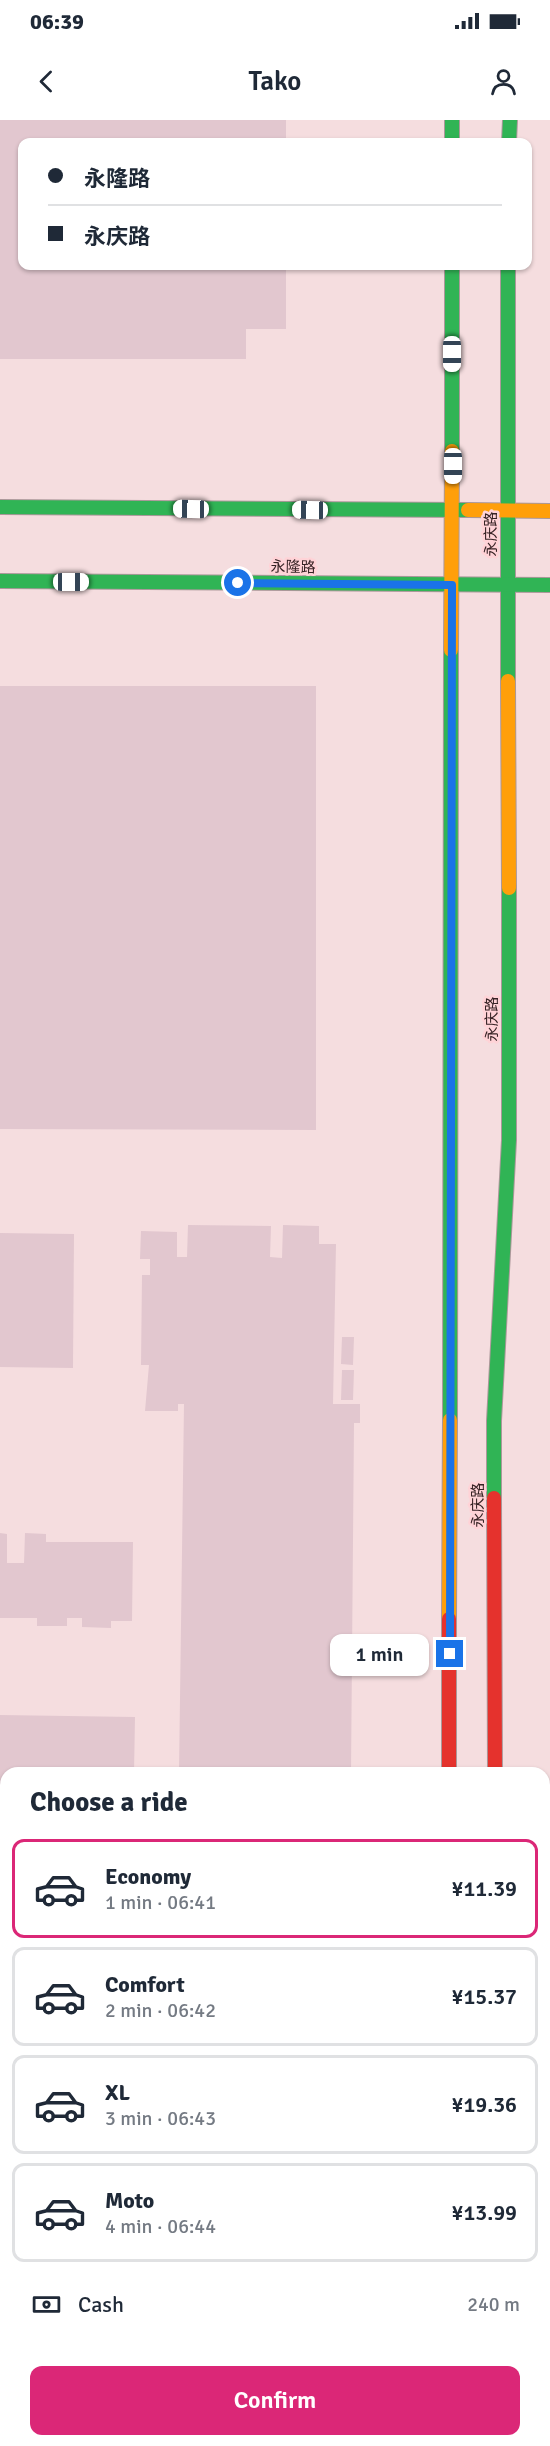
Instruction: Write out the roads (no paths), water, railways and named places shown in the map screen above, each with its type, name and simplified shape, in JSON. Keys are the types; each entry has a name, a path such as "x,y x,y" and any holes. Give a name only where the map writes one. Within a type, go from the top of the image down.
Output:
{"street":[{"path":"452,120 452,138"},
{"path":"509,138 510,120"},
{"name":"永庆路","path":"449,1767 452,270"},
{"name":"永庆路","path":"495,1767 494,1421 509,1140 508,270"},
{"path":"0,507 550,511"},
{"name":"永隆路","path":"0,581 550,585"}]}
